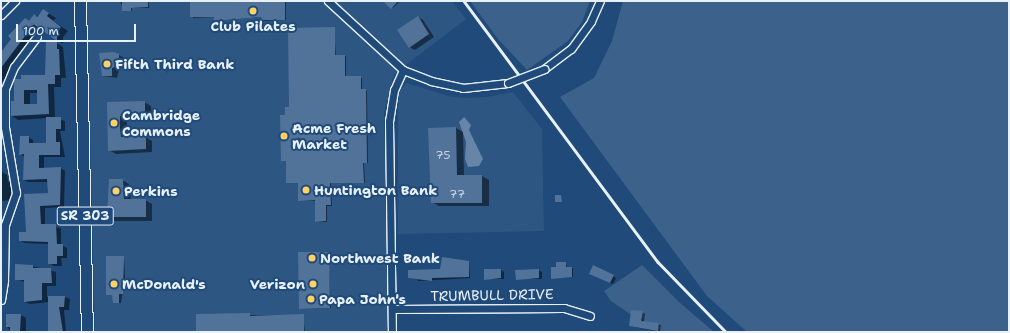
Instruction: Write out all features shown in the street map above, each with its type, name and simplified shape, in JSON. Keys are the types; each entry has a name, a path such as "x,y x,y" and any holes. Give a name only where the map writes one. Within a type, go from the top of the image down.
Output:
{"main road":[{"name":"SR 303","path":"80,1 87,332"}],"street":[{"path":"1,15 15,1"},
{"path":"328,1 403,70 431,81 463,88 479,88 508,83 544,69 571,49 591,21 600,1"},
{"path":"1,300 4,280 5,225 16,193 5,127 5,89 14,67 37,37"},
{"path":"392,332 389,121 394,90 403,70"},
{"name":"TRUMBULL DRIVE","path":"392,309 564,308 590,316"}],"shaded area":[{"path":"87,1 452,1 466,19 394,74 384,113 388,332 95,332"},
{"path":"470,1 590,1 582,22 568,41 527,70 498,39"},
{"path":"623,1 1009,1 1009,332 747,332 707,296 560,97 594,78 612,41"},
{"path":"407,83 448,96 465,98 487,97 513,92 542,129 544,231 398,234 398,104 400,90"},
{"path":"464,117 471,125 469,130 483,159 479,166 468,167 465,159 466,142 459,122"},
{"path":"642,265 679,302 714,332 656,332 611,301 604,291"}],"building":[{"path":"122,1 148,1 148,7 131,8 131,11 122,11"},
{"path":"190,1 285,1 285,20 262,20 261,17 214,21 214,17 190,17"},
{"path":"383,1 398,1 391,9"},
{"path":"43,9 49,13 47,16 61,27 57,33 57,41 29,21 34,14 37,17"},
{"path":"418,16 429,34 409,48 397,30"},
{"path":"25,18 34,24 1,68 1,52 11,39 8,36"},
{"path":"335,27 335,55 345,55 345,76 361,76 361,89 366,89 367,163 363,163 364,183 330,183 331,205 326,205 326,221 315,222 315,200 298,201 298,183 286,183 286,161 281,161 280,115 285,115 285,107 289,107 288,28"},
{"path":"46,42 57,42 57,49 59,49 60,75 55,75 55,84 48,84 49,114 11,116 11,101 14,101 14,79 21,79 21,75 45,75","holes":["24,90 37,90 37,104 24,104"]},
{"name":"Fifth Third Bank","path":"114,52 119,54 119,63 115,63 115,67 112,68 112,76 102,76 99,53"},
{"name":"Cambridge Commons","path":"145,101 145,115 120,116 120,128 121,137 146,136 146,149 108,151 107,102"},
{"path":"46,117 61,117 61,129 56,129 56,142 60,142 60,155 39,155 39,168 61,167 60,205 40,206 41,224 56,224 57,244 63,244 63,256 57,256 57,264 48,264 48,242 19,241 19,232 26,232 24,194 48,193 47,179 23,180 24,154 19,155 20,136 29,136 29,143 46,143"},
{"path":"456,127 457,175 482,175 482,203 431,203 428,128"},
{"name":"Perkins","path":"109,179 123,179 124,199 146,199 146,217 107,217"},
{"path":"555,195 561,195 562,202 555,202"},
{"path":"298,252 329,252 330,308 299,309"},
{"name":"McDonald's","path":"106,256 124,256 123,294 119,294 119,303 113,303 112,295 106,295"},
{"path":"442,257 469,261 469,277 432,278 432,281 408,278 408,270 440,269"},
{"path":"556,262 566,262 566,267 572,267 572,277 551,279 551,267 556,267"},
{"path":"15,264 33,265 33,268 51,268 52,283 42,283 42,300 24,302 24,280 15,280"},
{"path":"593,265 614,275 610,283 589,274"},
{"path":"484,269 501,269 501,278 484,280"},
{"path":"539,269 539,278 516,280 515,270"},
{"path":"48,296 65,296 64,307 59,307 63,332 48,332"},
{"path":"631,310 643,311 641,321 659,323 658,331 629,326"},
{"path":"250,313 250,316 304,314 304,332 196,332 196,314"},
{"path":"6,314 21,314 20,332 10,332 10,327 6,327"}],"railway":[{"path":"464,1 658,262 726,332"}],"place":[{"name":"Club Pilates","path":"253,11"},
{"name":"Fifth Third Bank","path":"107,64"},
{"name":"Cambridge Commons","path":"114,123"},
{"name":"Acme Fresh Market","path":"284,136"},
{"name":"Huntington Bank","path":"306,190"},
{"name":"Perkins","path":"116,191"},
{"name":"Northwest Bank","path":"312,258"},
{"name":"McDonald's","path":"114,284"},
{"name":"Verizon","path":"313,284"},
{"name":"Papa John's","path":"311,299"}]}
